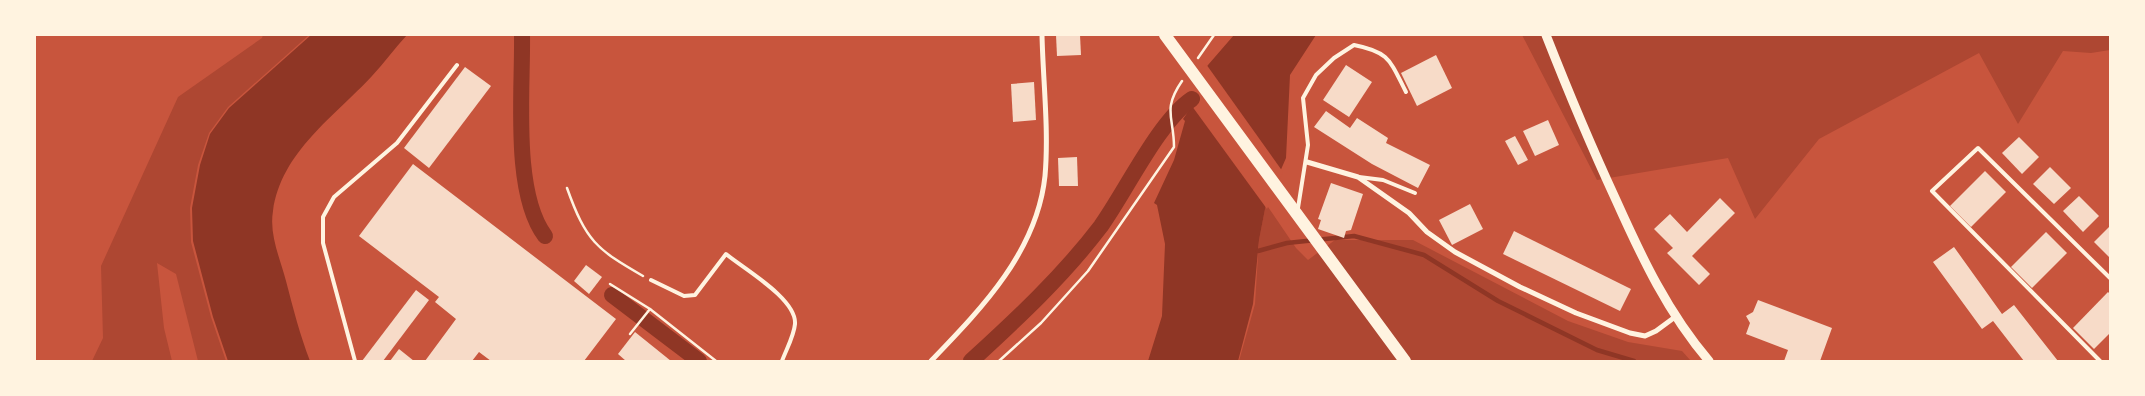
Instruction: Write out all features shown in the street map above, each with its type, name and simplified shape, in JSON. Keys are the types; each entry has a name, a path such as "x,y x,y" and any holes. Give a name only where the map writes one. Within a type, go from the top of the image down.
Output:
{"main road":[{"path":"1165,35 1405,361"}],"street":[{"path":"931,361 978,312 1003,279 1015,260 1036,211 1044,177 1046,154 1042,35"},
{"path":"1546,35 1632,236 1675,317 1710,361"},
{"path":"1307,162 1358,177 1409,213 1428,232 1454,252 1520,287 1576,312 1630,333 1645,336 1675,317"}],"lane":[{"path":"1301,232 1297,204 1307,162 1308,145 1303,98 1316,75 1334,58 1354,45 1375,49 1385,55 1406,92"},
{"path":"355,361 322,243 323,217 334,197 397,143 457,65"},
{"path":"2100,361 1932,190 1978,148 2110,278"},
{"path":"1358,177 1383,180 1414,193"},
{"path":"651,280 684,296 695,295 726,254 779,296 794,313 795,325 782,361"}],"path":[{"path":"999,361 1041,323 1088,271 1174,147 1174,135 1168,112"},
{"path":"567,188 579,222 594,242 608,256 651,280"},
{"path":"610,284 650,309 716,361"},
{"path":"630,334 650,309"}],"shaded area":[{"path":"263,35 309,35 228,107 209,133 198,165 190,208 191,242 211,317 226,361 198,361 176,274 157,263 164,328 172,361 92,361 103,338 101,266 178,97 262,38"},
{"path":"311,35 407,35 372,76 312,136 298,153 278,190 273,211 272,229 310,361 228,361 213,317 193,241 192,208 200,165 210,134 229,108"},
{"path":"1234,35 1316,35 1290,75 1286,158 1266,204 1259,240 1253,304 1238,361 1148,361 1162,316 1165,244 1157,205 1154,203 1174,160 1185,121 1183,119 1190,109 1195,80"},
{"path":"1522,35 2110,35 2110,50 2091,53 2063,51 2018,124 1979,53 1819,139 1755,219 1728,158 1597,180"},
{"path":"1266,204 1296,248 1308,260 1335,240 1413,240 1568,321 1628,342 1682,351 1691,361 1239,361 1255,304 1259,240"}],"pier":[{"path":"1206,64 1283,172 1267,209 1189,102 1193,79"}],"building":[{"path":"1056,35 1080,35 1081,55 1057,56"},
{"path":"1436,55 1452,88 1417,106 1401,73"},
{"path":"1346,65 1372,82 1349,117 1323,100"},
{"path":"465,67 491,86 429,168 404,148"},
{"path":"1034,82 1036,120 1013,122 1011,84"},
{"path":"1326,111 1350,128 1357,118 1388,138 1386,143 1430,165 1418,188 1372,164 1314,127"},
{"path":"1548,120 1559,145 1535,156 1523,131"},
{"path":"1515,136 1528,160 1518,165 1505,141"},
{"path":"2019,137 2039,157 2022,174 2002,153"},
{"path":"1077,157 1078,186 1059,186 1058,158"},
{"path":"413,164 616,319 584,361 491,361 479,352 472,361 425,361 456,319 435,302 439,297 359,236"},
{"path":"2050,167 2071,188 2054,204 2033,184"},
{"path":"1985,171 2006,192 1971,227 1950,206"},
{"path":"1331,183 1363,194 1351,230 1346,231 1344,238 1318,229 1321,220 1318,219"},
{"path":"2079,196 2099,216 2083,232 2063,211"},
{"path":"1720,198 1735,213 1692,256 1710,274 1699,285 1667,253 1673,248 1654,229 1670,214 1687,232"},
{"path":"1470,204 1483,229 1452,245 1439,220"},
{"path":"2110,226 2110,258 2094,242"},
{"path":"1514,231 1631,289 1620,311 1503,254"},
{"path":"2046,232 2067,253 2032,288 2011,267"},
{"path":"1954,247 2002,314 2014,305 2058,361 2024,361 1993,321 1982,329 1933,262"},
{"path":"586,265 602,277 589,294 574,281"},
{"path":"416,290 429,300 383,361 362,361"},
{"path":"2108,292 2110,294 2110,333 2094,349 2073,328"},
{"path":"1758,300 1832,328 1820,361 1784,361 1788,350 1746,334 1750,323 1746,316 1753,312"},
{"path":"635,332 671,361 626,361 618,354"},
{"path":"399,349 414,361 390,361"}],"waterway":[{"path":"522,35 521,111 523,168 535,217 545,236"},
{"path":"971,361 1006,329 1071,262 1101,226 1167,123 1192,99"},
{"path":"1258,251 1287,243 1354,236 1424,255 1498,301 1597,350 1634,361"},
{"path":"612,295 699,361"}]}
